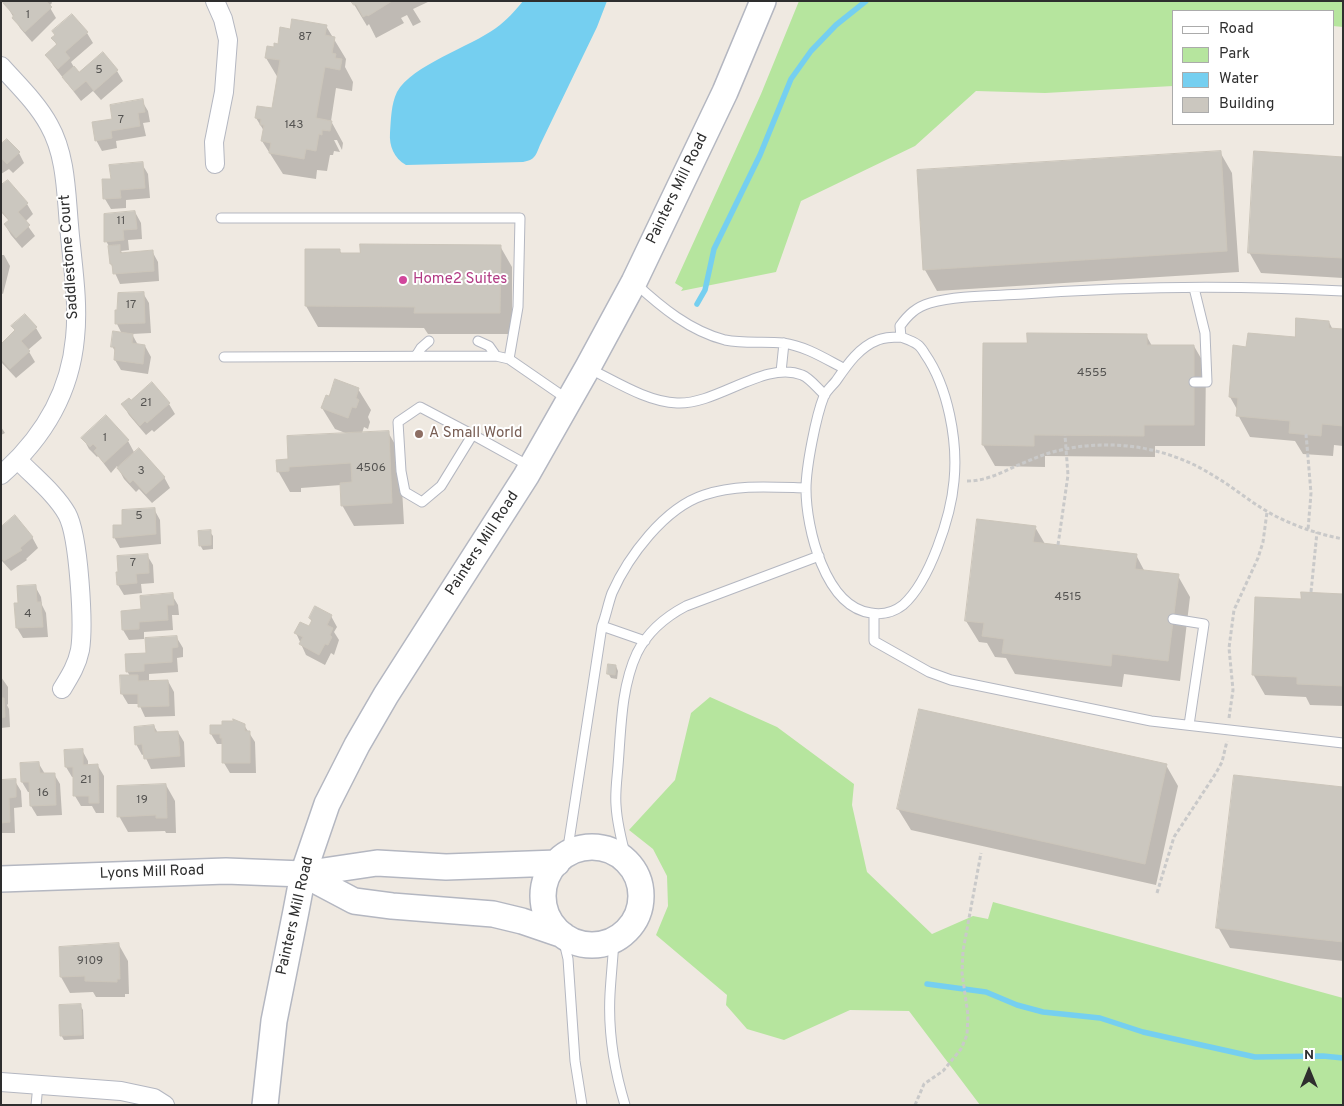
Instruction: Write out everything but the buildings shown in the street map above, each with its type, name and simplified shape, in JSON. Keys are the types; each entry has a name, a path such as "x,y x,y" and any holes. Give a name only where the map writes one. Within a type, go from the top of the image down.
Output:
{"main road":[{"name":"Painters Mill Road","path":"265,1105 274,1021 303,874 327,804 357,744 424,634 477,555 531,467 588,368 634,282 725,92 763,1"},
{"name":"Lyons Mill Road","path":"1,879 226,871 303,874 377,863 446,867 562,858 586,848 608,850 626,861"},
{"path":"562,858 546,881 544,890 544,904 548,917 562,935"},
{"path":"614,940 622,935 635,921 641,904 638,878 626,861"},
{"name":"Lyons Mill Road","path":"303,874 354,901 493,914 562,935 586,945 604,944 614,940"}],"street":[{"path":"215,1 224,19 228,40 224,92 214,142 215,164"},
{"name":"Saddlestone Court","path":"1,66 31,99 49,126 60,150 65,180 76,299 76,338 69,373 60,400 46,425 18,460 1,475"},
{"path":"18,460 55,497 67,515 73,532 77,554 82,633 74,670 62,689"},
{"path":"1,1082 120,1091 154,1098 165,1105"}],"lane":[{"path":"221,218 520,218 518,307 509,359"},
{"path":"634,282 661,307 703,332 724,340 743,343 784,343 811,351 844,368"},
{"path":"901,337 900,326 916,309 929,303 952,300 1064,291 1194,288 1266,287 1343,291"},
{"path":"1194,288 1205,333 1207,382 1194,382"},
{"path":"901,337 918,345 931,363 939,382 947,406 953,436 954,480 952,498 940,544 916,588 903,605 887,613 874,614 863,612 846,603 826,576 810,525 806,488 812,445 825,395 844,368 864,348 880,339 901,337"},
{"path":"416,356 429,341"},
{"path":"478,341 489,346 496,356"},
{"path":"781,372 784,343"},
{"path":"224,357 496,356 509,359 569,401"},
{"path":"588,368 654,400 677,404 695,402 720,394 775,372 802,375 825,395"},
{"path":"473,434 441,486 422,502 405,492 401,471 398,422 420,406 473,434 531,467"},
{"path":"562,858 602,626 612,594 625,570 657,526 679,508 702,495 727,489 749,487 806,488"},
{"path":"626,861 618,827 616,804 619,748 625,696 631,671 644,641 657,625 670,614 686,606 819,556"},
{"path":"874,614 874,641 929,672 951,680 1150,721 1343,743"},
{"path":"1173,619 1204,624 1189,725"},
{"path":"602,626 644,641"},
{"path":"562,935 568,959 575,1061 582,1105"},
{"path":"614,940 610,994 611,1030 614,1059 625,1105"},
{"path":"36,1105 38,1085"}],"path":[{"path":"1306,434 1311,493 1308,530"},
{"path":"1058,545 1068,475 1065,435"},
{"path":"954,480 980,481 1049,453 1067,449 1088,446 1135,447 1155,451 1196,466 1215,476 1267,512 1285,521 1308,530 1343,539"},
{"path":"1157,893 1174,838 1206,791 1222,762 1226,749 1233,690 1229,648 1234,610 1258,558 1263,542 1267,512"},
{"path":"1311,592 1316,532"},
{"path":"915,1105 924,1084 943,1071 961,1049 968,1035 968,1015 962,973 963,951 982,853"}],"green space":[{"path":"799,1 1343,1 1343,27 1334,26 1334,10 1172,10 1172,86 1045,93 976,91 915,146 801,201 776,272 681,291 683,288 675,283 761,94"},
{"path":"710,697 777,727 854,784 852,805 867,872 932,934 973,916 988,919 993,902 1343,998 1343,1105 980,1105 909,1011 850,1010 784,1040 747,1029 726,1005 727,995 656,935 668,906 667,876 653,849 629,830 675,780 691,713"}],"water":[{"path":"523,1 607,1 597,27 534,156 530,160 523,162 406,165 398,159 391,147 391,117 395,97 404,82 428,65 496,28"}],"waterway":[{"path":"697,304 705,290 714,249 760,155 791,79 811,51 836,25 866,1"},
{"path":"927,984 986,992 1017,1005 1043,1012 1100,1018 1143,1032 1255,1057 1323,1056 1343,1058"}],"place":[{"name":"Home2 Suites","path":"403,280"},
{"name":"A Small World","path":"419,434"}]}
